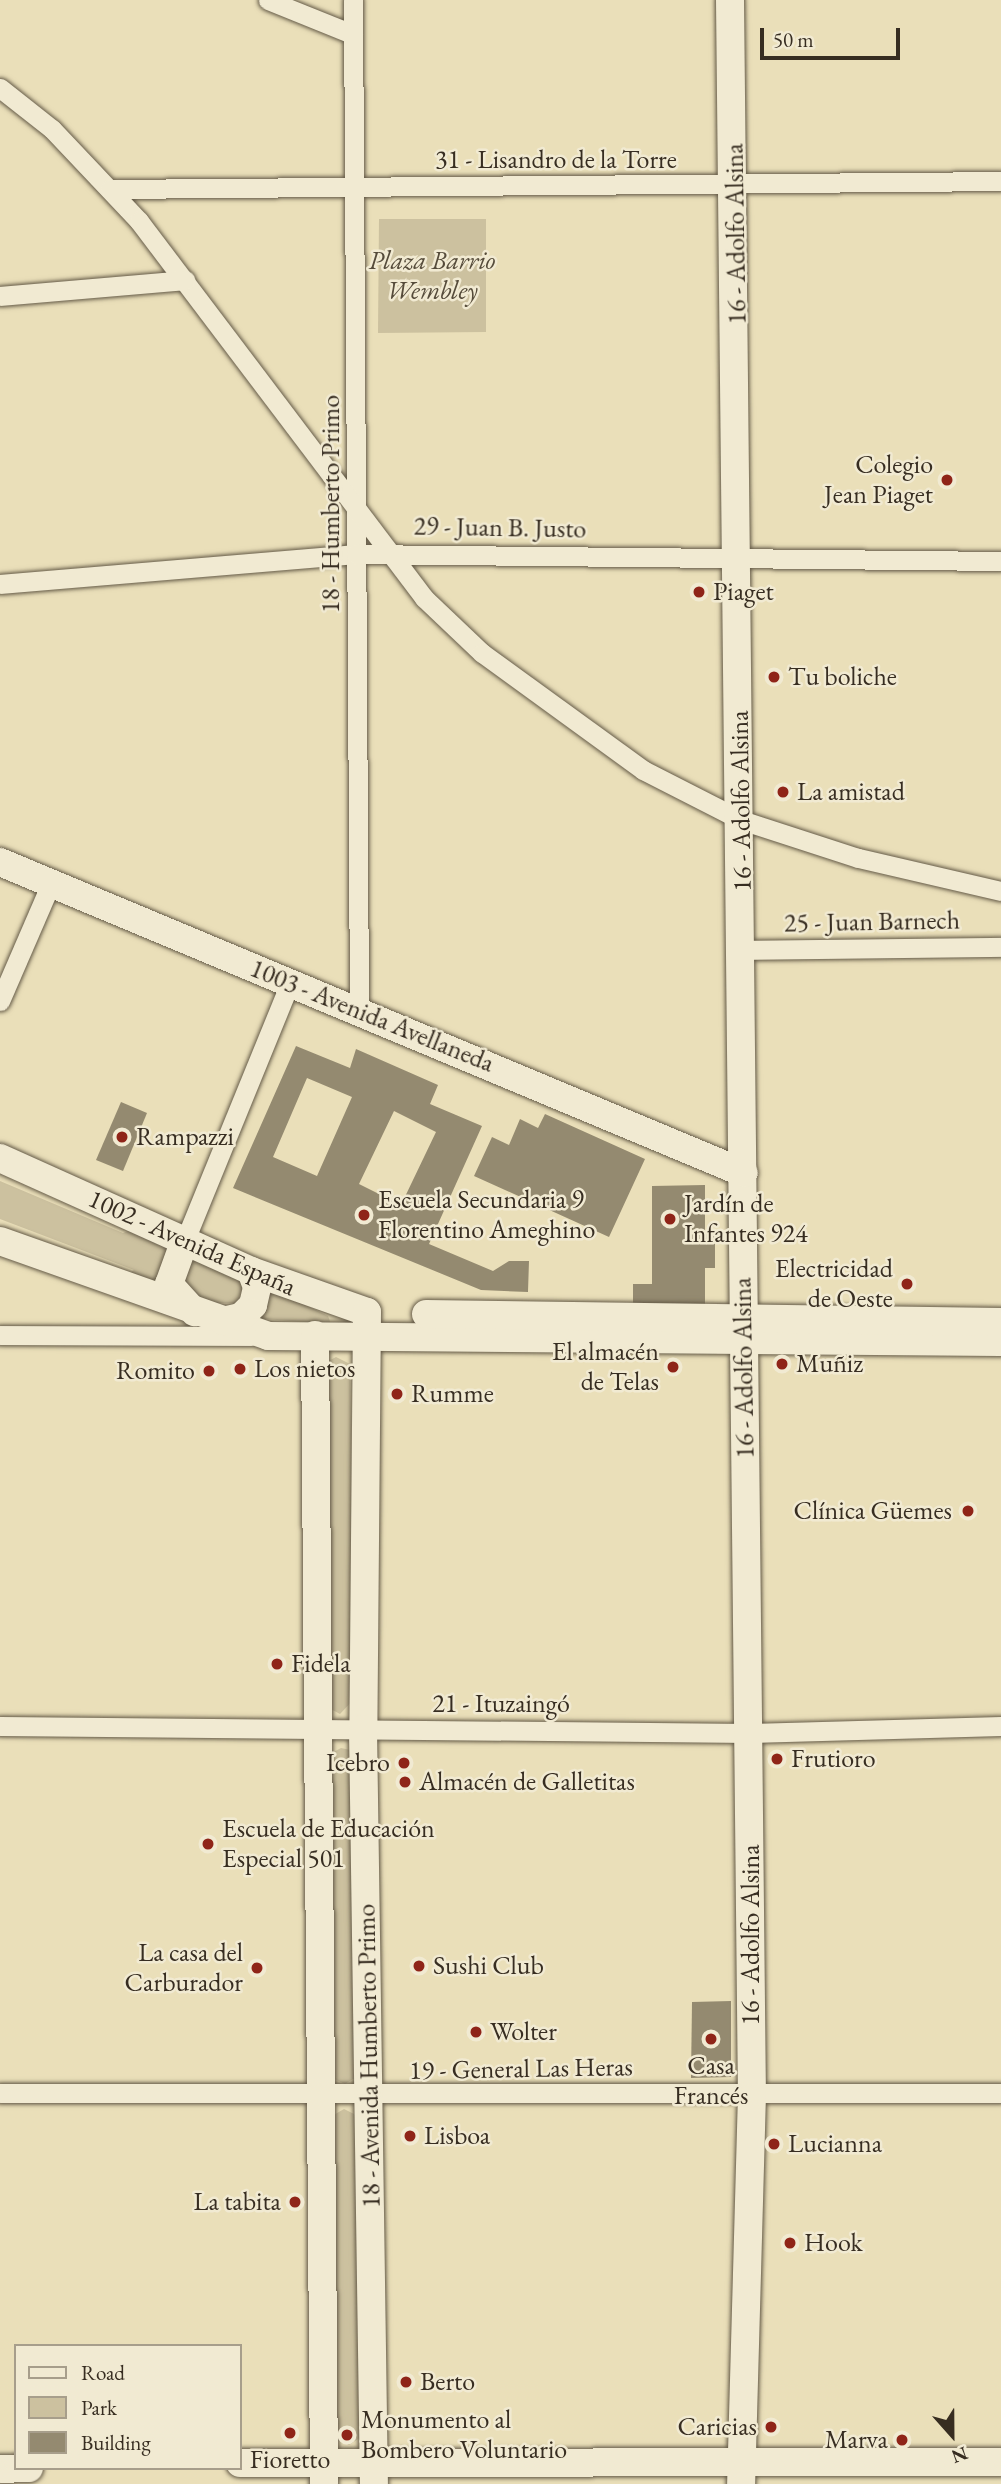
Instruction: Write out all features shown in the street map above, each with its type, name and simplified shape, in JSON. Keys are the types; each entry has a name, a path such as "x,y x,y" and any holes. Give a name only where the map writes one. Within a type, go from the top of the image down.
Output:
{"street":[{"path":"268,0 352,34"},
{"name":"18 - Humberto Primo","path":"353,0 358,187 356,554 359,1008"},
{"name":"16 - Adolfo Alsina","path":"730,0 737,186 743,1330 750,1732 752,2094 741,2475"},
{"path":"0,88 110,189 186,280 394,553 424,598 482,653 575,725 643,771 741,820 858,858 1001,891"},
{"name":"31 - Lisandro de la Torre","path":"110,189 737,186 1001,181"},
{"path":"0,296 186,280"},
{"name":"29 - Juan B. Justo","path":"0,584 394,553 1001,561"},
{"name":"1003 - Avenida Avellaneda","path":"0,862 290,983 359,1008 744,1173"},
{"path":"0,1001 51,883"},
{"name":"25 - Juan Barnech","path":"743,950 1001,947"},
{"path":"195,1313 169,1284 290,983"},
{"name":"1002 - Avenida España","path":"0,1158 366,1323"},
{"name":"1002 - Avenida España","path":"0,1241 195,1313 268,1336 315,1335 366,1323 743,1330"},
{"path":"223,1321 241,1317 253,1305 257,1287 251,1271"},
{"path":"743,1330 1001,1322"},
{"name":"18 - Avenida Humberto Primo","path":"366,1323 363,1729 374,2472"},
{"path":"743,1330 1001,1342"},
{"path":"0,1335 268,1336"},
{"name":"18 - Avenida Humberto Primo","path":"315,1335 321,1729 324,2473"},
{"name":"21 - Ituzaingó","path":"0,1726 750,1732 1001,1726"},
{"name":"19 - General Las Heras","path":"0,2092 322,2097 1001,2093"},
{"path":"242,2463 324,2473 741,2475 1001,2462"}],"green space":[{"name":"Plaza Barrio Wembley","path":"379,219 486,219 486,332 378,333"},
{"path":"0,1181 123,1233 141,1226 167,1249 157,1278 166,1296 121,1278 134,1270 0,1219"},
{"path":"194,1254 247,1276 237,1303 204,1303 185,1294 181,1263"},
{"path":"267,1286 328,1316 331,1324 252,1318"},
{"path":"336,1357 350,1364 355,1698 340,1714 327,1707 323,1364"},
{"path":"341,1748 350,1750 358,2076 345,2084 332,2078 328,1755"},
{"path":"344,2109 358,2116 361,2437 349,2445 335,2439 332,2116"}],"building":[{"path":"296,1046 350,1068 356,1049 438,1085 430,1104 482,1126 429,1244 493,1271 509,1261 529,1261 528,1292 481,1290 233,1188","holes":["307,1078 352,1097 317,1176 273,1157","394,1111 436,1132 401,1205 359,1184"]},
{"name":"Rampazzi","path":"121,1102 147,1113 123,1171 96,1160"},
{"path":"545,1114 645,1159 609,1237 474,1176 492,1137 509,1145 520,1119 538,1128"},
{"path":"705,1185 705,1230 715,1230 715,1268 705,1268 705,1307 633,1307 633,1284 652,1284 652,1186"},
{"name":"Casa Francés","path":"731,2001 731,2077 691,2078 692,2002"}],"place":[{"name":"Colegio Jean Piaget","path":"947,480"},
{"name":"Piaget","path":"699,592"},
{"name":"Tu boliche","path":"774,677"},
{"name":"La amistad","path":"783,792"},
{"name":"Rampazzi","path":"122,1137"},
{"name":"Escuela Secundaria 9 Florentino Ameghino","path":"364,1215"},
{"name":"Jardín de Infantes 924","path":"670,1219"},
{"name":"Electricidad de Oeste","path":"907,1284"},
{"name":"Muñiz","path":"782,1364"},
{"name":"El almacén de Telas","path":"673,1367"},
{"name":"Los nietos","path":"240,1369"},
{"name":"Romito","path":"209,1371"},
{"name":"Rumme","path":"397,1394"},
{"name":"Clínica Güemes","path":"968,1511"},
{"name":"Fidela","path":"277,1664"},
{"name":"Frutioro","path":"777,1759"},
{"name":"Icebro","path":"404,1763"},
{"name":"Almacén de Galletitas","path":"405,1782"},
{"name":"Escuela de Educación Especial 501","path":"208,1844"},
{"name":"Sushi Club","path":"419,1966"},
{"name":"La casa del Carburador","path":"257,1968"},
{"name":"Wolter","path":"476,2032"},
{"name":"Casa Francés","path":"711,2039"},
{"name":"Lisboa","path":"410,2136"},
{"name":"Lucianna","path":"774,2144"},
{"name":"La tabita","path":"295,2202"},
{"name":"Hook","path":"790,2243"},
{"name":"Berto","path":"406,2382"},
{"name":"Caricias","path":"771,2427"},
{"name":"Fioretto","path":"290,2433"},
{"name":"Monumento al Bombero Voluntario","path":"347,2435"},
{"name":"Marva","path":"902,2440"}]}
